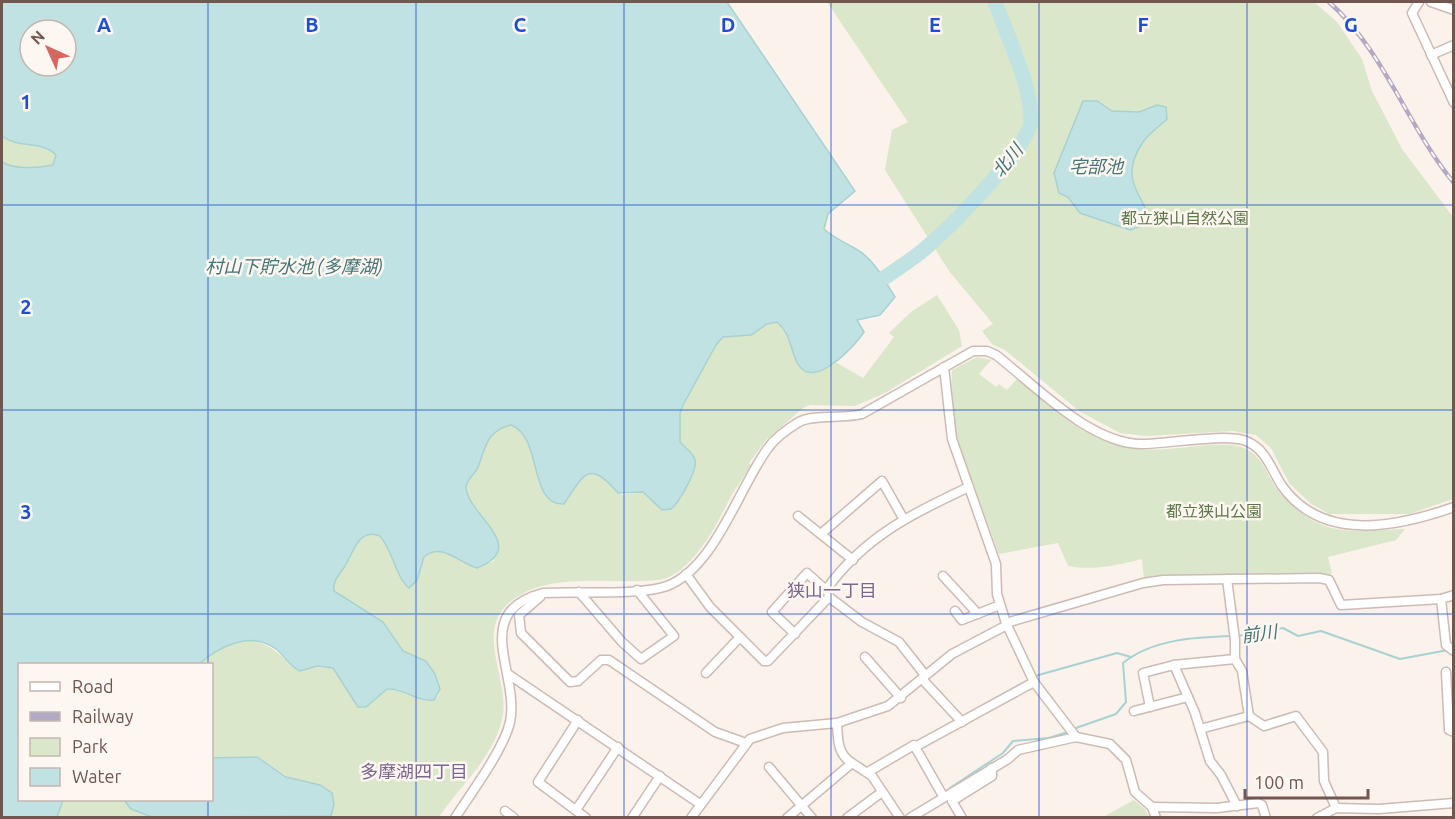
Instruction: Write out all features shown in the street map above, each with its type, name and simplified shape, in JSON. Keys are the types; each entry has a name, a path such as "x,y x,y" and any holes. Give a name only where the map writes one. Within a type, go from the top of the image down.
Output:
{"street":[{"path":"1419,2 1412,13 1454,103"},
{"path":"1431,2 1454,10"},
{"path":"1431,55 1454,45"},
{"path":"455,818 508,729 511,714 508,674 501,636 504,621 522,603 543,593 637,590 669,586 686,574 711,546 767,449 784,434 806,419 842,418 862,414 970,352 987,351 1088,427 1122,441 1152,444 1236,439 1248,442 1262,452 1289,494 1310,512 1325,521 1341,524 1401,523 1454,507"},
{"path":"944,367 952,439 996,564 1000,605 1006,624 1033,679 1073,732 1116,747 1126,760 1135,792 1152,807 1156,818"},
{"path":"822,533 882,481 903,518"},
{"path":"686,574 710,607 768,661 795,634 828,594 831,583 873,539 903,518 969,487"},
{"path":"798,516 853,560"},
{"path":"795,634 772,612 807,573 862,622 899,642 924,677 960,719"},
{"path":"943,576 978,614"},
{"path":"691,818 746,743 754,737 783,728 837,723 867,715 901,698 952,654 1006,624 1143,583 1319,578 1329,580 1341,605 1441,599 1454,595"},
{"path":"1227,579 1235,636 1235,659 1242,671 1249,716 1264,726 1296,717 1323,752 1324,781 1336,808"},
{"path":"579,592 622,642 641,659 674,636 637,590"},
{"path":"543,593 519,615 521,633 570,682 578,681 601,660 609,660 715,732 746,743"},
{"path":"1441,599 1446,645 1454,651"},
{"path":"955,611 962,620 1000,605"},
{"path":"706,673 740,637"},
{"path":"865,657 901,698"},
{"path":"1150,707 1143,673 1174,665 1235,659"},
{"path":"1174,665 1188,697 1210,761 1238,806"},
{"path":"1446,672 1450,693 1449,730 1454,732"},
{"path":"508,674 700,804"},
{"path":"868,772 1033,679"},
{"path":"1134,711 1188,697"},
{"path":"1200,729 1249,716"},
{"path":"578,720 538,782 586,818"},
{"path":"837,723 838,746 846,759 868,772 900,818"},
{"path":"910,818 1018,750 1073,732"},
{"path":"576,810 618,747"},
{"path":"915,747 943,796"},
{"path":"787,818 852,763"},
{"path":"769,767 812,818"},
{"path":"962,818 952,801 992,776 992,768"},
{"path":"632,818 660,776"},
{"path":"847,818 882,792"},
{"path":"1317,818 1336,808 1379,809 1454,803"},
{"path":"1152,807 1262,805 1266,818"},
{"path":"505,811 514,818"}],"green space":[{"name":"都立狭山自然公園","path":"827,2 1314,2 1337,22 1362,59 1372,91 1402,149 1453,217 1453,499 1410,514 1329,514 1310,503 1289,483 1271,448 1256,435 1233,431 1147,436 1120,433 1079,411 1005,350 992,344 982,331 993,324 949,271 885,170 892,130 908,122"},
{"path":"2,136 15,142 50,150 57,155 53,165 20,167 7,165 2,162"},
{"path":"937,295 959,330 962,346 885,393 855,406 810,405 803,408 766,440 749,463 751,465 706,541 683,568 664,579 656,580 549,584 517,597 504,608 497,619 494,632 503,701 503,714 499,729 477,769 439,817 330,817 334,804 332,793 320,785 293,780 257,757 213,758 213,663 200,663 211,654 235,642 257,642 269,647 291,666 333,668 358,707 366,707 386,689 427,700 439,695 439,682 425,661 403,651 383,622 338,595 333,590 333,584 361,538 373,534 380,536 390,549 403,584 421,566 424,557 432,552 444,552 477,568 494,561 492,530 467,495 466,487 478,467 485,446 499,428 515,426 528,439 551,501 564,504 584,476 595,473 622,495 643,492 662,510 682,492 690,480 693,454 680,442 680,413 716,345 723,337 751,335 767,324 777,322 786,333 801,368 819,369 837,363 863,378 894,337 889,333 911,312"},
{"name":"都立狭山公園","path":"977,357 991,360 979,374 996,387 999,384 1007,390 1017,379 1069,421 1102,440 1143,449 1215,445 1241,447 1256,456 1285,498 1306,517 1319,524 1360,531 1405,529 1396,540 1328,557 1332,574 1144,579 1142,559 1096,568 1068,566 1058,543 999,554 956,438 951,397 952,370"},
{"path":"1134,800 1145,809 1149,817 1103,817"},
{"path":"63,801 125,801 131,809 152,817 57,818"}],"water":[{"name":"村山下貯水池 (多摩湖)","path":"2,2 727,2 855,191 828,214 824,229 868,258 895,297 880,315 857,320 864,332 843,356 823,370 805,371 798,364 788,337 777,322 767,324 751,335 723,337 716,345 680,413 680,442 693,455 695,464 687,486 671,509 662,510 643,492 618,493 608,482 593,474 582,478 564,504 553,502 545,494 540,483 528,443 521,432 511,425 496,431 488,441 477,470 466,487 469,498 498,541 498,550 492,560 477,568 444,552 431,553 424,557 417,580 409,588 401,578 380,536 373,534 362,538 337,578 334,591 383,622 403,651 426,661 435,674 440,689 434,700 421,699 387,689 366,707 358,707 333,668 317,666 300,671 276,649 266,643 256,641 235,643 200,663 18,663 18,801 63,801 57,817 2,817 2,162 27,168 41,167 53,165 56,155 44,148 15,142 2,136"},
{"name":"宅部池","path":"1083,101 1097,101 1112,111 1139,112 1157,105 1166,107 1167,119 1143,142 1135,158 1132,171 1133,182 1147,217 1145,225 1130,230 1080,213 1068,197 1059,193 1054,173"},
{"path":"257,757 286,777 320,785 332,793 334,804 331,816 152,817 131,809 125,801 213,801 213,758"}],"waterway":[{"name":"北川","path":"884,278 912,259 954,222 988,186 1018,148 1027,132 1031,120 1027,91 1018,60 995,2"},
{"name":"前川","path":"1238,636 1283,628 1298,636 1321,631 1400,659 1448,650"},
{"name":"前川","path":"1073,729 1116,714 1126,702 1123,663 1135,655 1175,641 1233,636"},
{"name":"前川","path":"1035,676 1117,653 1131,657"},
{"name":"前川","path":"985,704 1030,679"},
{"name":"前川","path":"950,788 1003,753 1013,741 1049,738 1068,732"}],"railway":[{"path":"1329,2 1366,43 1437,161 1454,183"}],"district":[{"name":"狭山一丁目","path":"832,590"},
{"name":"多摩湖四丁目","path":"414,771"}]}
